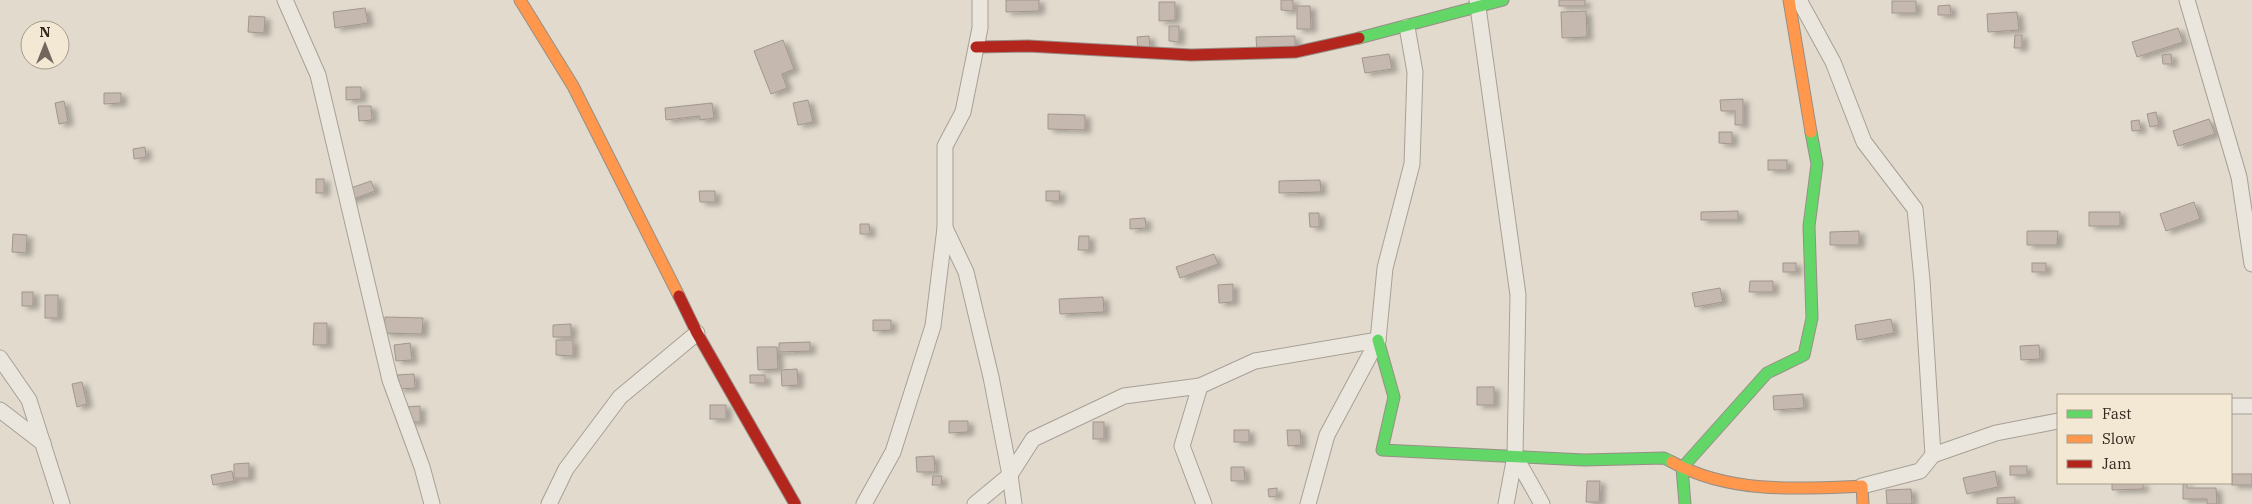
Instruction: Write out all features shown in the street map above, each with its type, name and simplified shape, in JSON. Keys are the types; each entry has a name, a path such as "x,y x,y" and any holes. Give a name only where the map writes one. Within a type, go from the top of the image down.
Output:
{"street":[{"path":"285,0 318,76 390,380 422,467 432,504"},
{"path":"520,0 573,86 697,333 795,504"},
{"path":"864,504 893,452 934,326 945,228 945,146 963,112 980,28 980,0"},
{"path":"976,47 1028,46 1191,56 1296,52 1408,27 1478,4 1503,0"},
{"path":"1685,504 1682,468 1767,373 1804,355 1812,318 1810,226 1816,164 1788,0"},
{"path":"1800,0 1833,62 1864,142 1915,209 1922,280 1933,455"},
{"path":"2187,0 2239,177 2252,264"},
{"path":"1478,4 1518,295 1515,456 1506,504"},
{"path":"1408,27 1415,72 1412,164 1385,268 1378,340 1394,398 1382,450 1584,460 1664,458 1682,468 1736,484 1785,490 1862,486 1920,471 1933,455 1996,434 2057,421"},
{"path":"945,228 966,272 991,377 1014,504"},
{"path":"549,504 566,469 620,397 697,333"},
{"path":"975,504 1010,475 1033,439 1124,396 1200,386 1254,361 1378,340"},
{"path":"1308,504 1326,435 1378,340"},
{"path":"0,358 29,400 62,504"},
{"path":"1200,386 1182,446 1204,504"},
{"path":"2232,406 2252,406"},
{"path":"0,410 43,444"},
{"path":"1515,456 1542,504"},
{"path":"1862,486 1864,504"}],"building":[{"path":"1006,0 1039,0 1039,11 1006,12"},
{"path":"1281,0 1293,0 1293,11 1281,10"},
{"path":"1559,0 1585,0 1585,6 1559,6"},
{"path":"1892,1 1916,1 1916,13 1892,13"},
{"path":"1159,2 1175,2 1175,20 1159,21"},
{"path":"1950,5 1951,15 1938,15 1938,6"},
{"path":"1297,6 1310,6 1311,29 1297,29"},
{"path":"365,8 368,23 335,28 333,12"},
{"path":"1586,11 1587,37 1562,38 1561,12"},
{"path":"2017,12 2019,30 1988,32 1987,14"},
{"path":"249,16 265,17 264,33 248,32"},
{"path":"1169,26 1179,26 1179,42 1169,41"},
{"path":"2178,28 2183,42 2137,57 2132,42"},
{"path":"2015,35 2022,35 2022,48 2014,48"},
{"path":"1149,36 1150,50 1138,51 1137,37"},
{"path":"1295,36 1295,51 1257,52 1256,37"},
{"path":"783,40 794,69 782,74 787,88 771,94 754,51"},
{"path":"1389,54 1392,69 1365,73 1362,58"},
{"path":"2171,54 2172,64 2163,64 2162,55"},
{"path":"346,87 361,87 361,99 346,100"},
{"path":"104,93 121,93 121,103 104,104"},
{"path":"1743,99 1743,125 1735,125 1735,111 1721,111 1720,100"},
{"path":"808,100 813,122 798,125 793,103"},
{"path":"64,101 68,122 59,124 55,103"},
{"path":"712,103 714,118 700,120 699,116 666,120 665,108"},
{"path":"358,106 371,106 372,120 359,121"},
{"path":"2156,112 2159,125 2150,127 2147,114"},
{"path":"1048,114 1085,115 1085,130 1048,129"},
{"path":"2209,119 2215,134 2178,146 2173,131"},
{"path":"2139,120 2141,130 2132,131 2131,121"},
{"path":"1719,132 1732,132 1732,144 1719,143"},
{"path":"145,147 146,157 134,159 133,149"},
{"path":"1768,160 1787,160 1787,170 1768,170"},
{"path":"316,179 324,179 324,193 316,193"},
{"path":"1320,180 1321,192 1279,193 1279,181"},
{"path":"371,181 375,191 348,201 345,190"},
{"path":"699,191 715,191 715,202 700,202"},
{"path":"1046,191 1060,191 1059,201 1046,201"},
{"path":"2194,202 2200,219 2166,231 2160,214"},
{"path":"1738,211 1738,220 1701,220 1701,212"},
{"path":"2089,212 2120,212 2120,226 2089,226"},
{"path":"1309,213 1319,213 1319,227 1310,227"},
{"path":"1145,218 1146,228 1130,229 1130,219"},
{"path":"860,224 869,224 870,234 860,234"},
{"path":"1859,231 1859,245 1830,245 1830,232"},
{"path":"2027,231 2058,231 2057,245 2027,245"},
{"path":"13,234 27,235 26,253 12,252"},
{"path":"1079,236 1089,236 1089,250 1078,250"},
{"path":"1214,254 1218,264 1180,278 1176,267"},
{"path":"1783,263 1796,263 1796,272 1783,272"},
{"path":"2032,263 2046,263 2046,272 2032,272"},
{"path":"1750,281 1773,281 1773,292 1749,292"},
{"path":"1233,284 1233,302 1219,303 1218,285"},
{"path":"1720,288 1723,302 1695,307 1692,293"},
{"path":"22,292 33,292 33,306 22,306"},
{"path":"45,295 58,295 58,318 45,318"},
{"path":"1103,297 1104,312 1060,314 1059,299"},
{"path":"385,317 423,318 422,334 384,333"},
{"path":"1891,319 1894,333 1857,340 1855,325"},
{"path":"873,320 891,320 891,330 873,331"},
{"path":"314,323 327,323 327,345 313,345"},
{"path":"571,324 571,337 553,337 553,325"},
{"path":"556,340 573,340 573,356 556,355"},
{"path":"810,342 810,351 779,352 779,343"},
{"path":"410,343 412,360 396,361 394,345"},
{"path":"2039,345 2040,359 2021,360 2020,346"},
{"path":"757,347 777,347 778,369 758,370"},
{"path":"797,369 798,385 782,386 781,370"},
{"path":"414,374 415,388 398,389 397,375"},
{"path":"750,375 765,375 765,383 750,383"},
{"path":"82,382 87,404 77,407 72,384"},
{"path":"1477,387 1494,387 1494,405 1477,405"},
{"path":"1803,394 1804,408 1774,410 1773,396"},
{"path":"710,405 726,405 726,419 710,419"},
{"path":"420,406 420,422 405,422 405,407"},
{"path":"949,421 968,421 968,432 949,433"},
{"path":"1093,422 1104,422 1104,439 1093,439"},
{"path":"1234,430 1249,430 1249,442 1234,442"},
{"path":"1287,430 1300,430 1301,445 1288,446"},
{"path":"934,456 935,472 917,472 916,457"},
{"path":"249,463 249,478 234,478 234,464"},
{"path":"2010,466 2027,466 2027,475 2010,475"},
{"path":"1231,467 1244,467 1245,481 1231,481"},
{"path":"232,471 234,481 213,485 211,475"},
{"path":"1995,471 1998,487 1967,494 1963,478"},
{"path":"2232,474 2252,474 2252,485 2232,485"},
{"path":"933,476 942,476 941,485 932,485"},
{"path":"1587,481 1600,481 1599,502 1586,502"},
{"path":"2112,484 2143,484 2143,489 2112,490"},
{"path":"2183,484 2187,484 2187,488 2216,488 2217,504 2207,504 2207,499 2183,499"},
{"path":"1277,488 1277,496 1269,497 1268,489"},
{"path":"1911,489 1912,504 1887,504 1886,490"},
{"path":"2015,497 2015,504 1997,504 1997,498"}],"traffic: fast":[{"path":"1359,38 1503,0"},
{"path":"1685,504 1682,468 1767,373 1804,355 1812,318 1809,226 1817,164 1811,132"},
{"path":"1378,340 1394,397 1382,450 1584,460 1664,458 1672,462"}],"traffic: slow":[{"path":"520,0 573,86 679,296"},
{"path":"1789,0 1811,132"},
{"path":"1672,462 1717,480 1741,484 1789,488 1862,486 1863,504"}],"traffic: jam":[{"path":"976,47 1028,46 1191,55 1296,52 1359,38"},
{"path":"679,296 697,333 795,504"}]}
